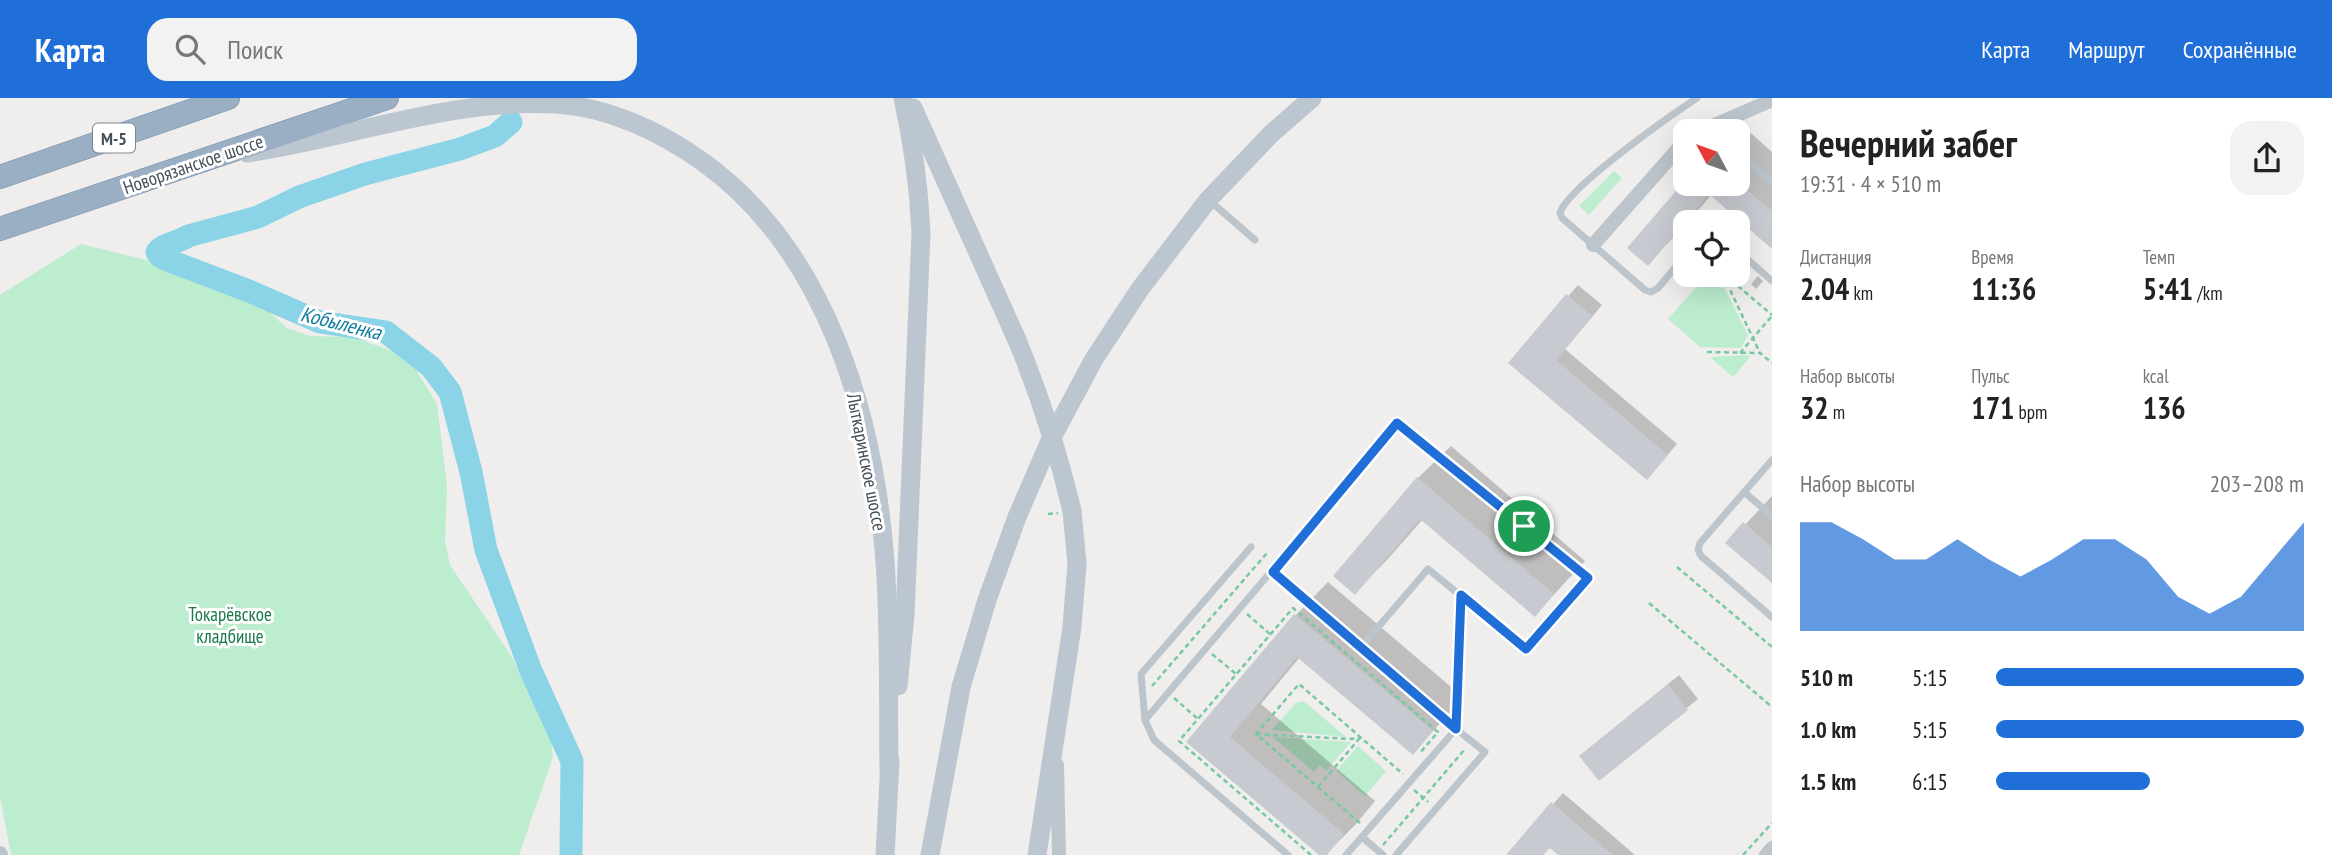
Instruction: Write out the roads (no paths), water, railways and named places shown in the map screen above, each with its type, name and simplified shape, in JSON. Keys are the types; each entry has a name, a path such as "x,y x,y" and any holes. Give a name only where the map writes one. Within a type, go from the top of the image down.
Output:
{"highway":[{"name":"М-5","path":"0,177 228,98"},
{"name":"Новорязанское шоссе","path":"0,229 387,98"}],"main road":[{"name":"Лыткаринское шоссе","path":"885,855 889,772 905,615 921,233 916,166 903,98"},
{"path":"909,98 1040,396 1072,511 1076,577 1072,628 1037,855"},
{"path":"930,855 961,687 987,600 1017,517 1049,443 1094,359 1140,289 1208,200 1271,134 1312,98"},
{"name":"Лыткаринское шоссе","path":"214,157 284,147 459,108 512,102 560,104 613,116 645,127 685,149 722,176 755,209 783,244 811,288 840,348 862,418 880,511 885,562 889,772"}],"street":[{"path":"1731,119 1772,100"},
{"path":"1593,245 1673,155"},
{"path":"1055,734 1059,855"},
{"path":"1766,855 1772,848"}],"lane":[{"path":"1673,270 1658,288 1651,292 1645,290 1562,218 1560,213 1561,207 1571,196 1636,141 1697,98"},
{"path":"1750,163 1772,182"},
{"path":"1208,200 1255,240"},
{"path":"1750,262 1772,281"},
{"path":"1145,720 1397,423 1588,578 1526,649 1428,569 1361,647"},
{"path":"1772,460 1700,543 1698,550 1701,556 1772,617"},
{"path":"1744,492 1772,516"},
{"path":"1251,547 1141,674 1145,720 1154,740 1288,855"},
{"path":"1273,572 1485,752 1397,854"},
{"path":"1346,855 1456,729 1461,595"},
{"path":"1362,837 1380,853"}],"waterway":[{"name":"Кобыленка","path":"511,122 495,136 460,149 365,174 299,197 258,217 188,236 157,252 170,261 320,322 386,332 431,367 450,392 471,472 486,550 531,671 572,761 571,855"}],"park label":[{"name":"Токарёвское кладбище","path":"230,625"}]}
